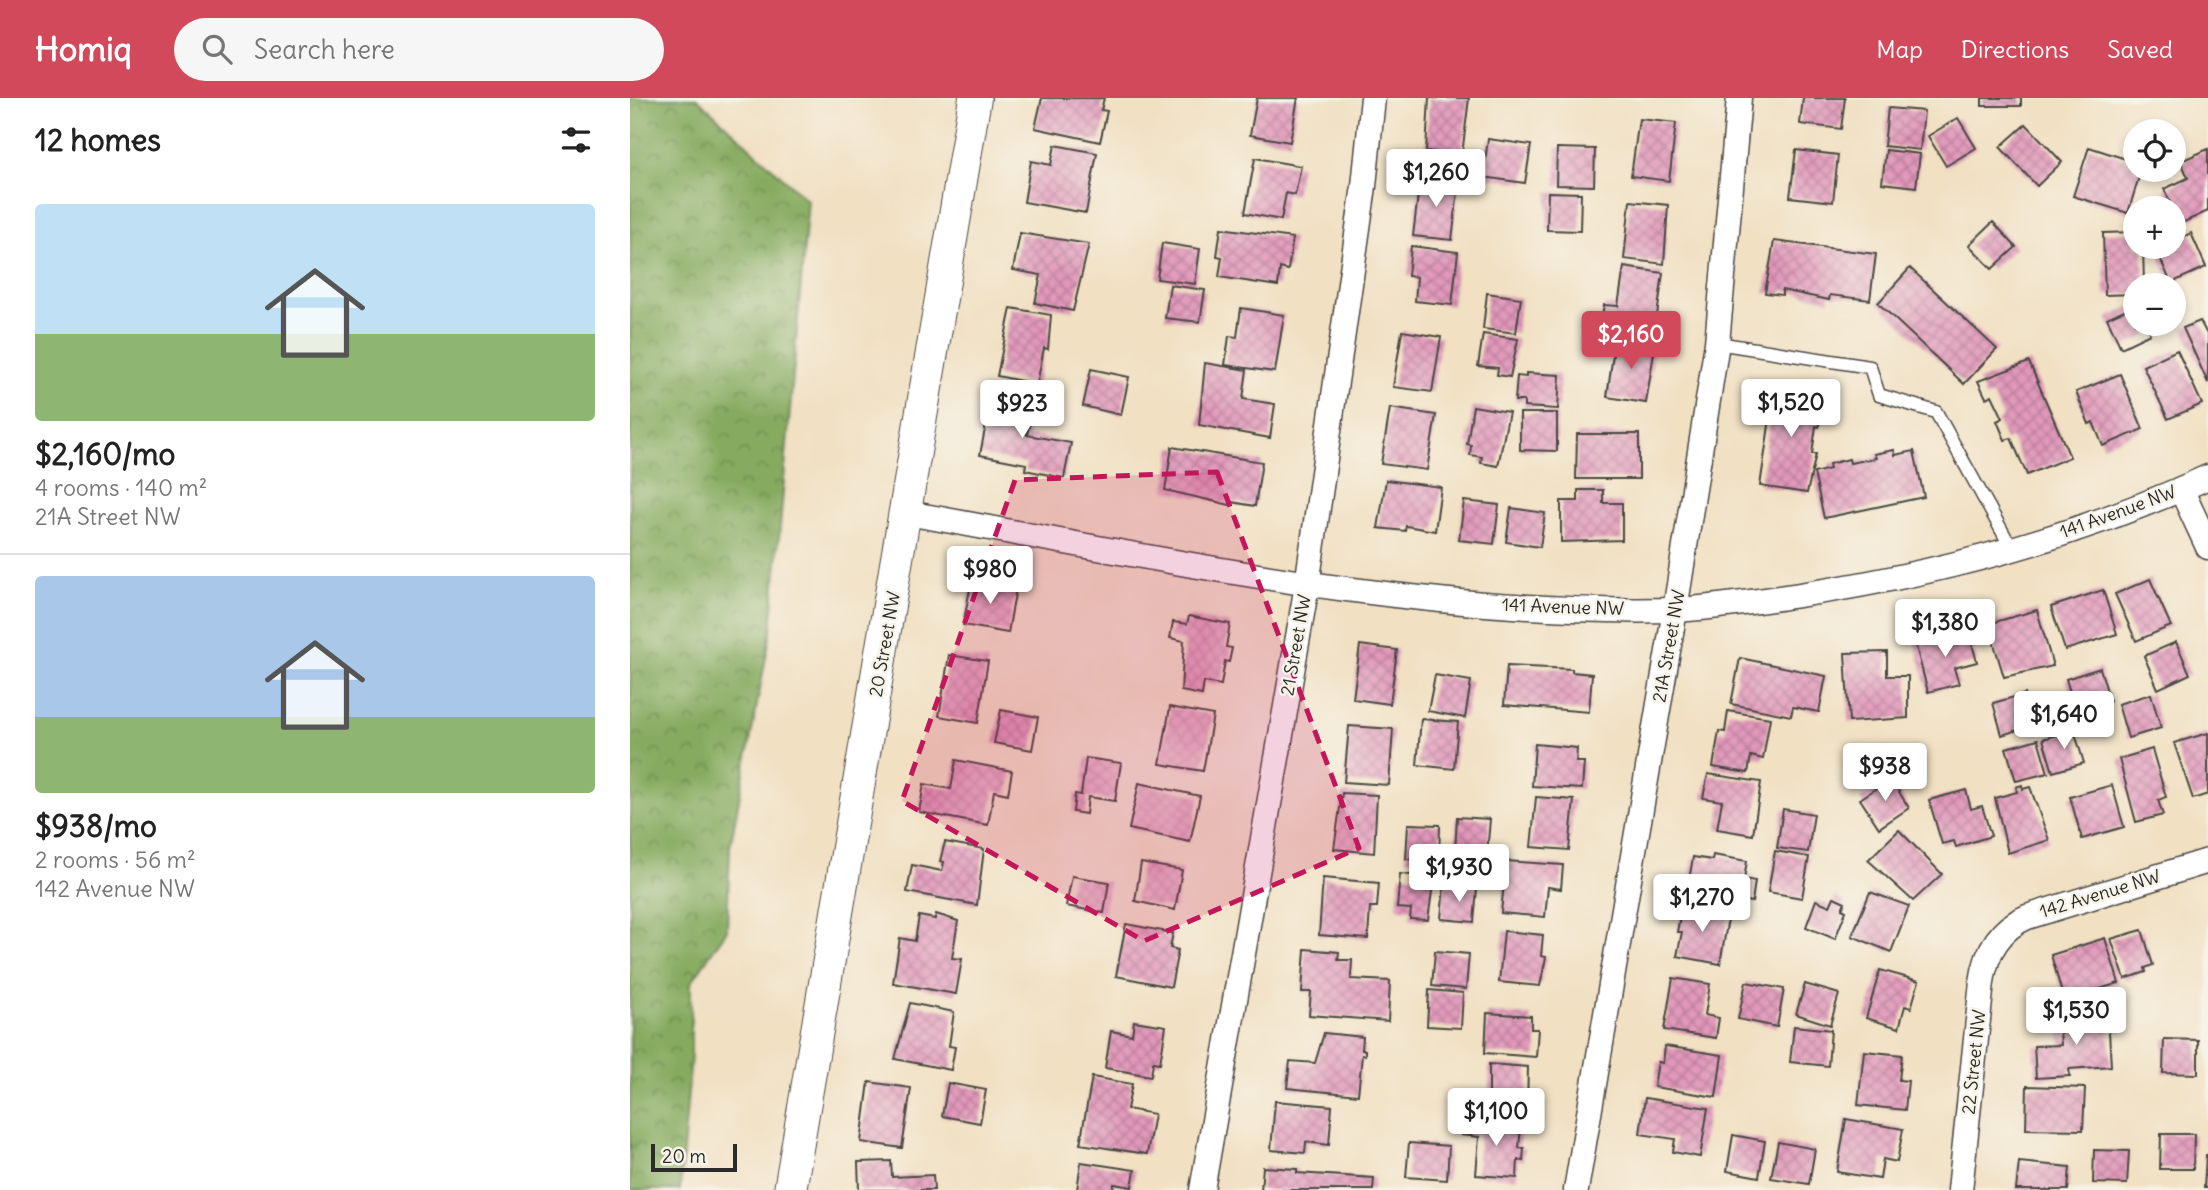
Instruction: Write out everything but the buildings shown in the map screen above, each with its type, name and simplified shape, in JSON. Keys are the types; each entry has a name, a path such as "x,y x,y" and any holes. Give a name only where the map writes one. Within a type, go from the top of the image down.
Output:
{"street":[{"name":"20 Street NW","path":"790,1190 907,513 975,98"},
{"name":"21 Street NW","path":"1202,1190 1307,585 1364,186 1373,98"},
{"name":"21A Street NW","path":"1576,1190 1675,610 1717,343 1740,98"},
{"name":"141 Avenue NW","path":"907,513 1307,585 1475,603 1583,609 1675,610 1745,603 1881,581 2012,549 2208,477"},
{"path":"2181,489 2208,547"},
{"name":"142 Avenue NW","path":"1998,937 2011,924 2027,917 2208,861"},
{"name":"22 Street NW","path":"1960,1190 1983,975 1998,937"}],"lane":[{"path":"1717,343 1870,367 1880,396 1936,412 2012,549"}],"highlighted area":[{"path":"1217,472 1359,848 1144,941 902,801 1015,480"}],"green space":[{"path":"630,98 697,98 808,201 771,631 730,847 727,930 691,983 691,1056 680,1190 630,1190"}]}
